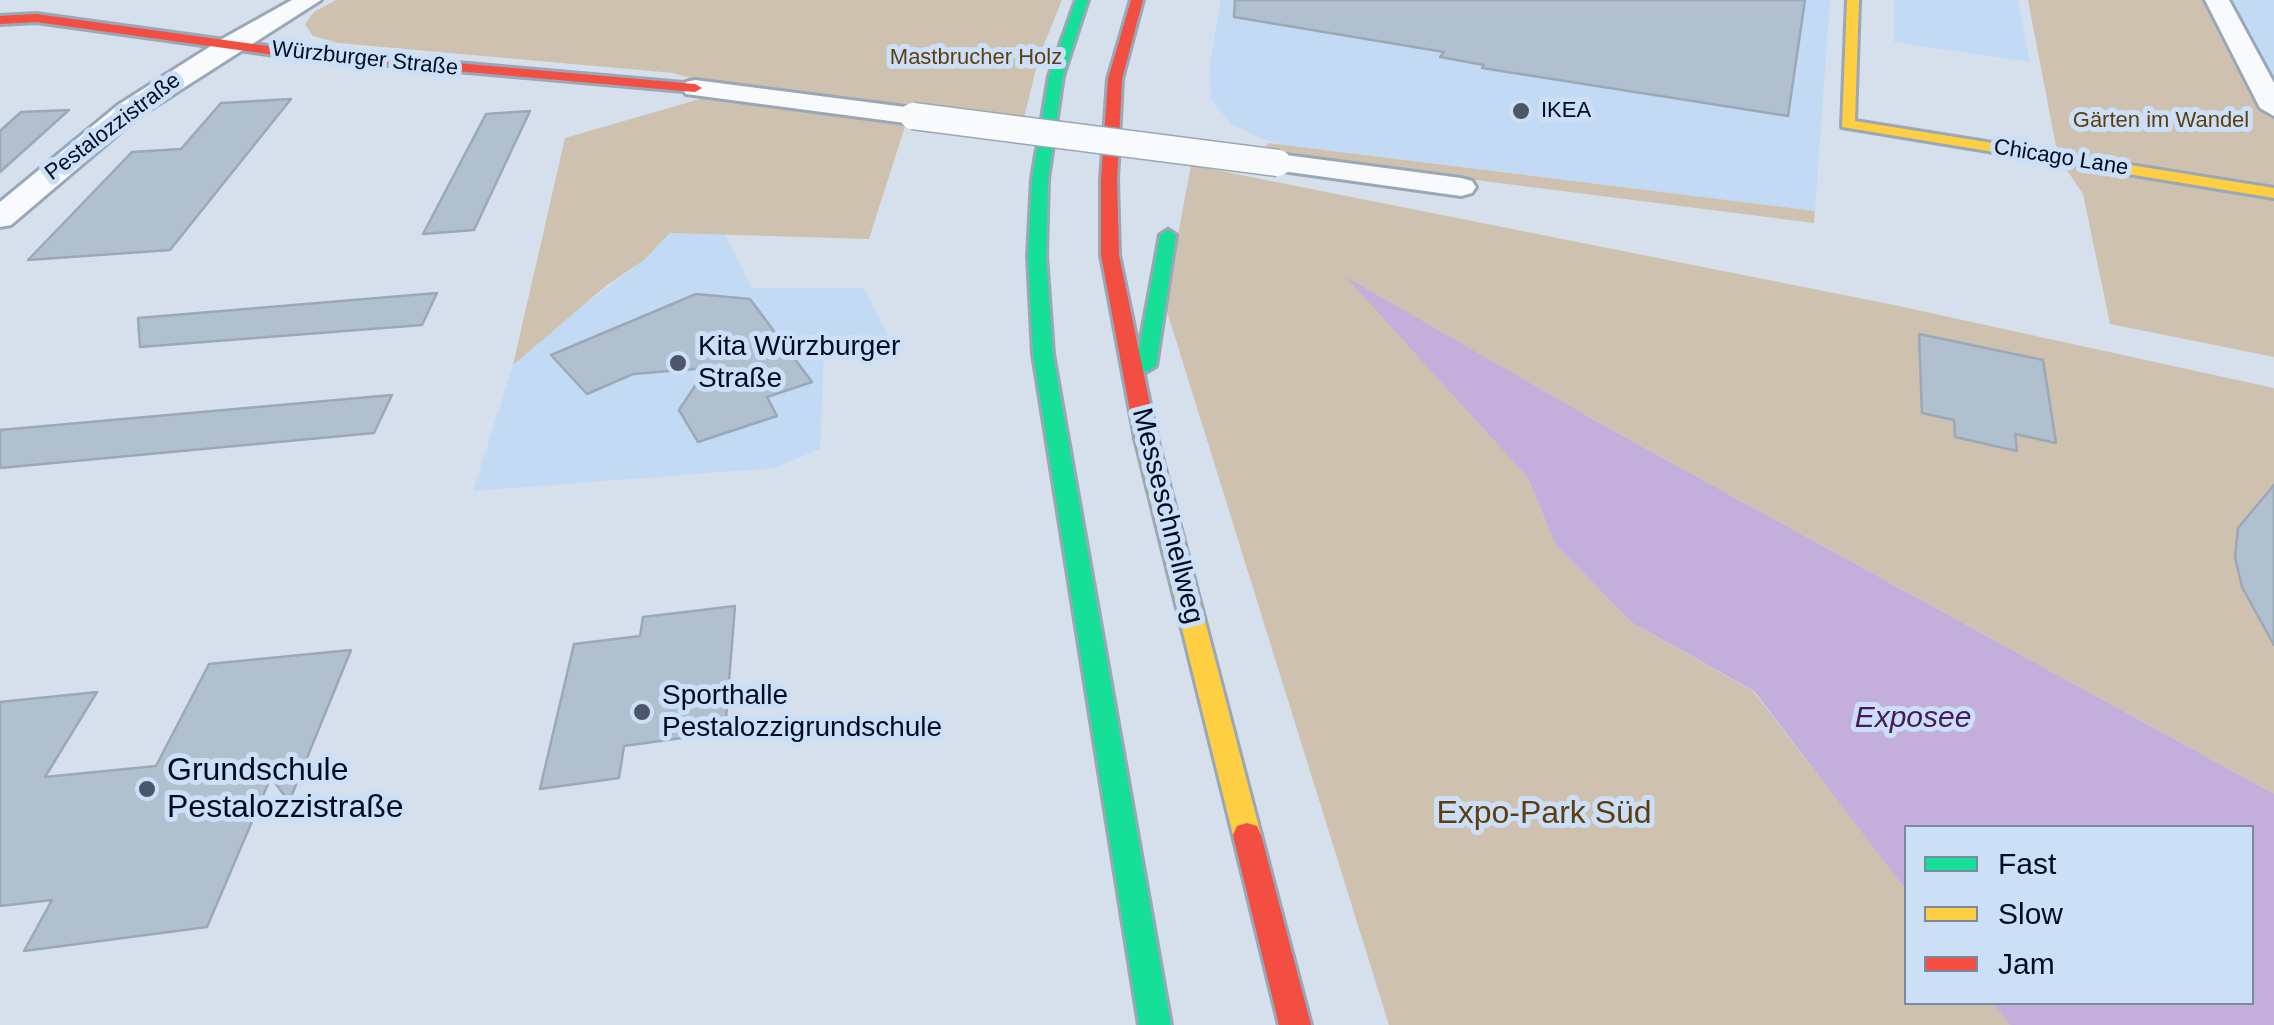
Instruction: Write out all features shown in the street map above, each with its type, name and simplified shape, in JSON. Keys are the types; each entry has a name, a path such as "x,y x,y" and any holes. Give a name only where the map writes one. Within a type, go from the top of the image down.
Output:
{"main road":[{"path":"1082,0 1056,76 1040,179 1038,256 1043,354 1156,1025"},
{"name":"Messeschnellweg","path":"1137,0 1114,79 1110,254 1140,414 1295,1025"},
{"name":"Chicago Lane","path":"1853,0 1847,124 2274,194"},
{"name":"Würzburger Straße","path":"0,20 36,18 464,70 695,88"},
{"path":"1140,414 1152,309 1168,235"}],"street":[{"name":"Pestalozzistraße","path":"0,218 128,111 308,0"},
{"path":"2217,0 2274,108"},
{"name":"Würzburger Straße","path":"0,11 36,18"},
{"path":"695,88 1461,187"}],"shaded area":[{"name":"IKEA","path":"1221,0 1830,0 1815,211 1284,145 1259,138 1231,124 1211,99 1210,63"},
{"path":"1894,0 2018,0 2030,62 1894,42"},
{"path":"2217,0 2274,0 2274,108"},
{"path":"670,233 725,234 751,288 864,288 893,346 824,353 820,449 774,468 473,491 513,365 558,324 644,260"}],"green space":[{"name":"Mastbrucher Holz","path":"336,0 1062,0 1039,57 1023,122 704,82 673,73 338,43 313,36 305,24 314,12"},
{"name":"Gärten im Wandel","path":"2028,0 2217,0 2274,108 2274,357 2110,324 2083,194 2058,157"},
{"path":"707,97 906,123 869,239 670,233 644,260 607,285 513,365 565,138"},
{"path":"1268,143 1815,211 1814,223 1263,153"},
{"name":"Expo-Park Süd","path":"1191,165 1894,305 2274,388 2274,794 1610,429 1350,280 1528,478 1555,544 1631,622 1753,691 1873,846 1904,887 1904,1005 1995,1005 2010,1025 1389,1025 1165,305"}],"water":[{"name":"Exposee","path":"1346,277 1610,429 2274,794 2274,1025 2010,1025 1995,1005 2254,1005 2254,825 1904,825 1904,887 1754,691 1631,622 1555,544 1528,478"}],"building":[{"path":"1235,0 1805,0 1788,116 1482,68 1484,65 1440,57 1444,52 1234,17"},
{"path":"291,99 170,250 28,260 132,152 181,149 221,103"},
{"path":"69,110 0,172 0,131 21,112"},
{"path":"530,111 474,230 423,234 486,114"},
{"path":"437,293 422,325 140,347 138,318"},
{"name":"Kita Würzburger Straße","path":"696,294 750,299 812,382 767,397 777,416 698,442 679,410 707,368 633,374 587,394 551,355"},
{"path":"1919,334 2043,360 2056,443 2015,434 2017,451 1955,437 1954,420 1922,413"},
{"path":"392,395 374,433 0,468 0,430"},
{"path":"2274,485 2274,645 2242,587 2235,557 2238,528"},
{"name":"Sporthalle Pestalozzigrundschule","path":"735,606 725,732 624,746 619,778 540,789 574,644 640,636 643,617"},
{"name":"Grundschule Pestalozzistraße","path":"351,650 289,802 271,777 207,927 24,951 52,900 0,906 0,702 97,692 45,777 156,766 209,664"}],"traffic: fast":[{"path":"1082,0 1056,76 1040,179 1037,256 1043,354 1155,1025"},
{"path":"1146,366 1168,235"}],"traffic: slow":[{"path":"1853,0 1847,124 2274,193"},
{"path":"1146,438 1247,835"}],"traffic: jam":[{"path":"1137,0 1115,79 1109,180 1110,255 1146,438"},
{"path":"0,20 36,18 275,51 695,88"},
{"path":"1247,835 1295,1025"}],"place":[{"name":"IKEA","path":"1521,111"},
{"name":"Kita Würzburger Straße","path":"678,363"},
{"name":"Sporthalle Pestalozzigrundschule","path":"642,712"},
{"name":"Grundschule Pestalozzistraße","path":"147,789"}]}
